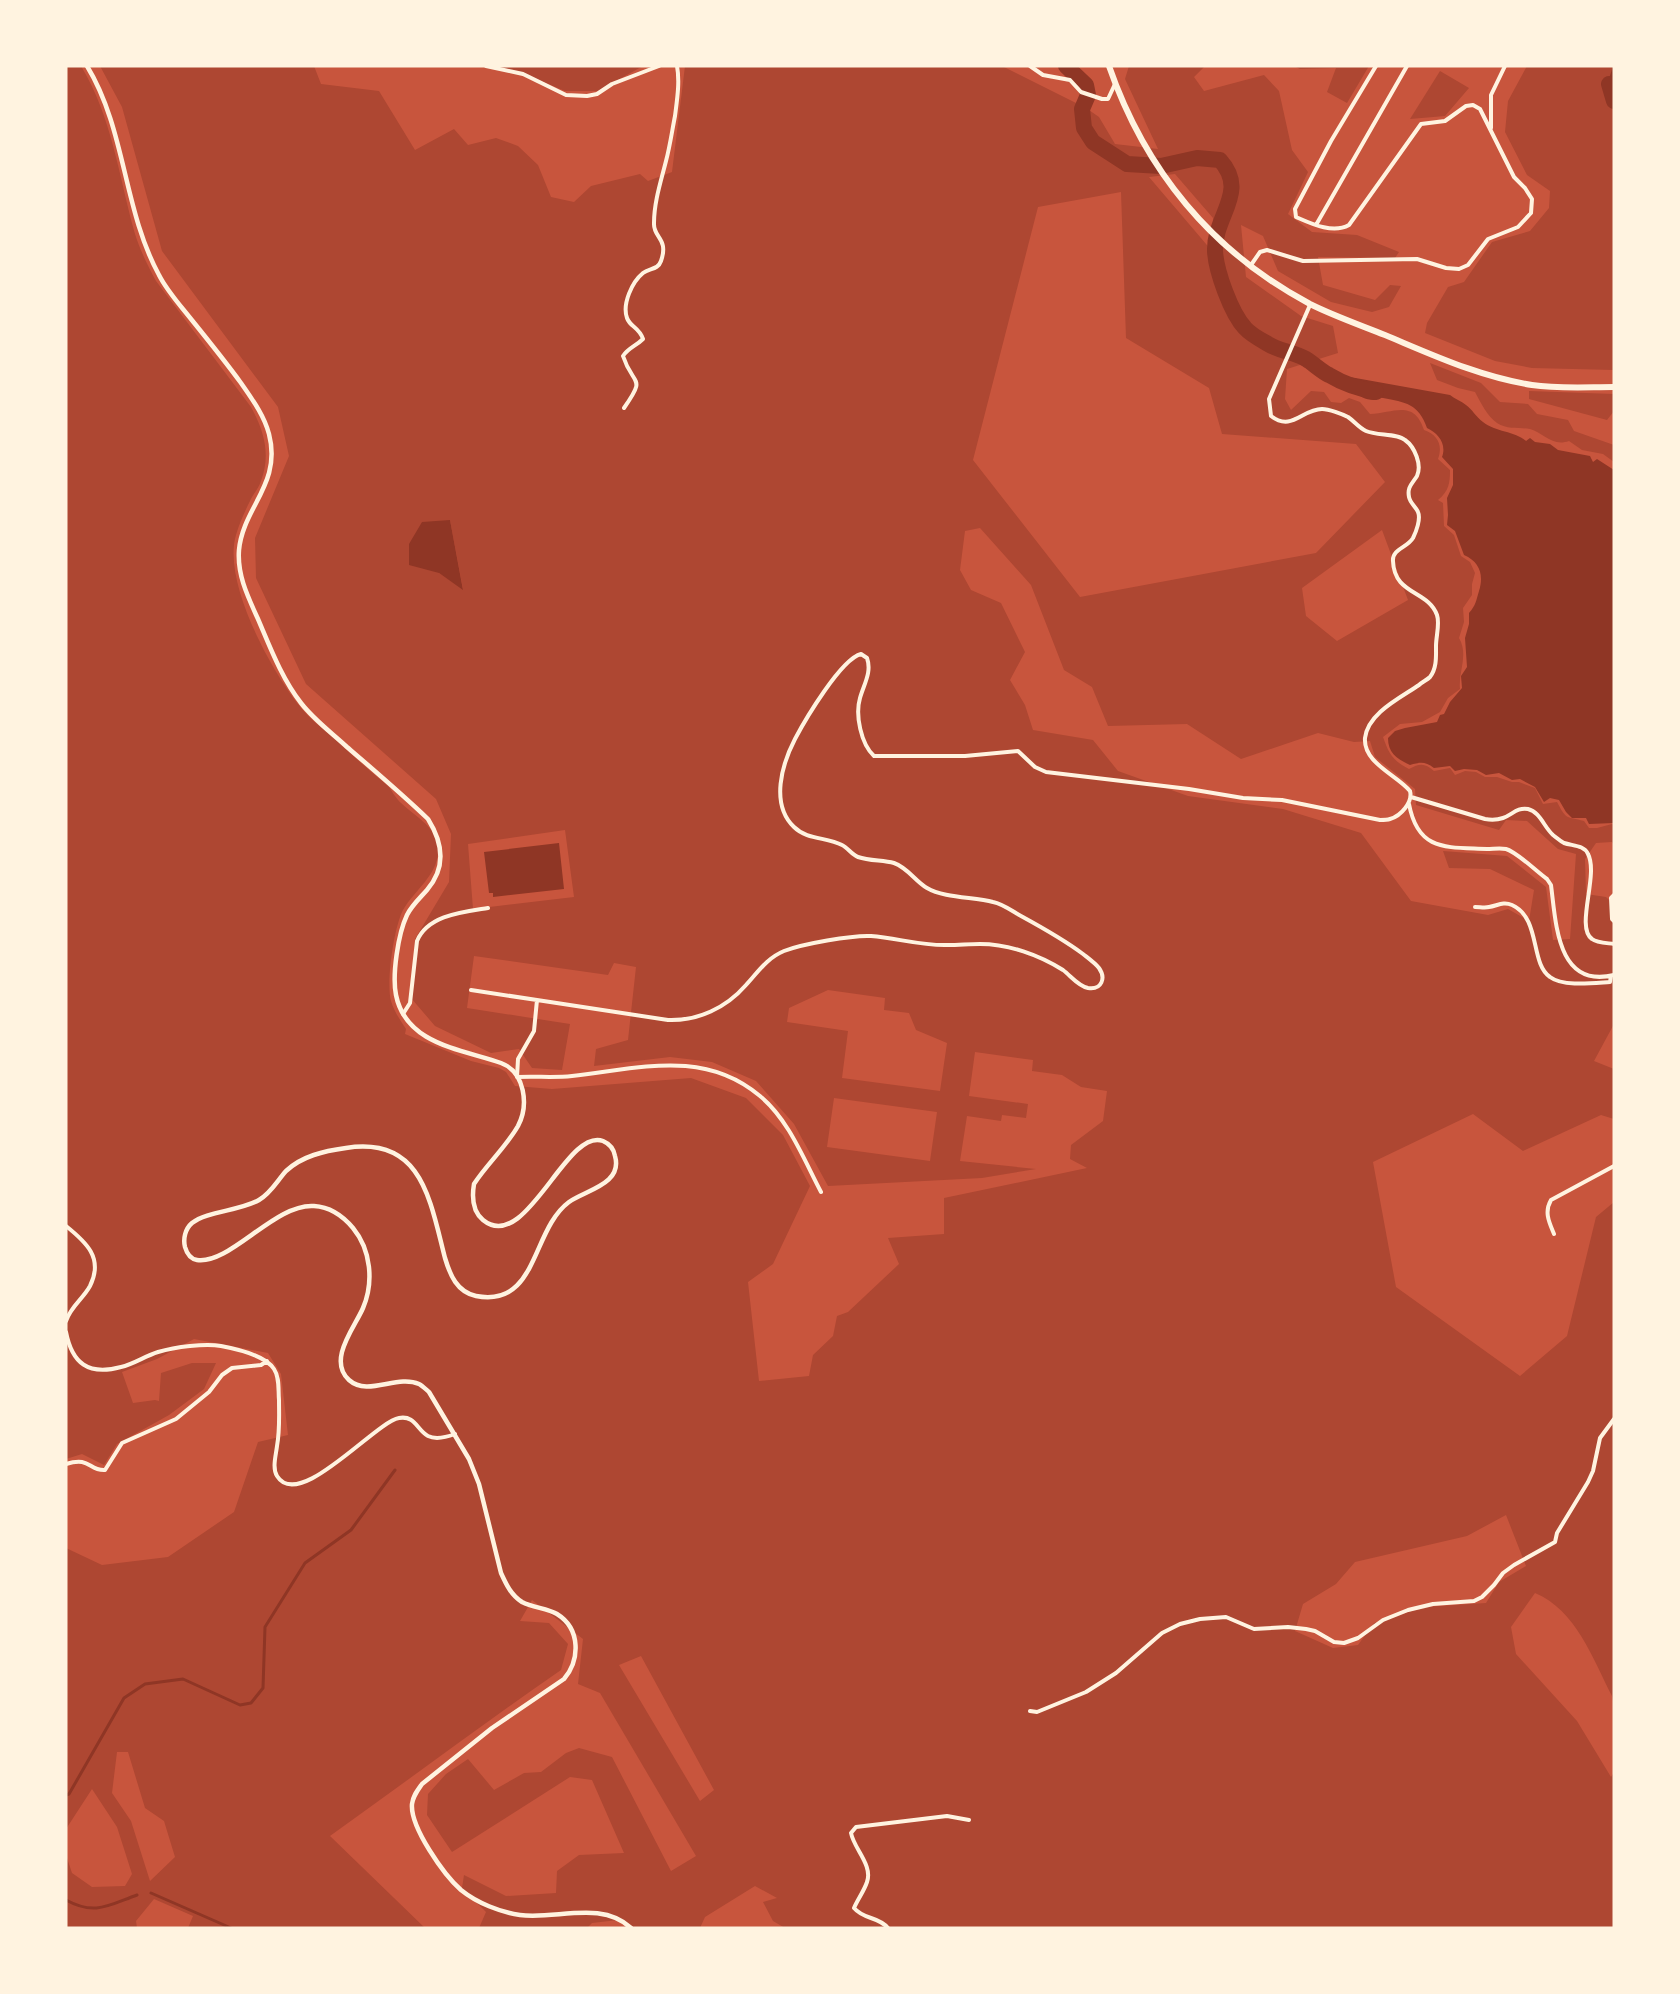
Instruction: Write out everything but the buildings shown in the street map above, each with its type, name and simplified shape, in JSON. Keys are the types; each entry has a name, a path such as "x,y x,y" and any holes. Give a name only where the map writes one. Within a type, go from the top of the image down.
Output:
{"main road":[{"path":"1108,66 1128,116 1159,171 1198,219 1227,248 1251,266 1311,304 1461,367 1534,385 1614,387"}],"street":[{"path":"87,66 95,79 110,116 141,232 154,266 171,293 226,364 264,419 271,444 270,470 267,483 241,538 239,562 243,585 268,643 302,704 320,723 429,819 438,838 441,865 435,880 408,913 403,925 395,973 396,995 403,1014 423,1035 438,1043 502,1064 518,1077 569,1076 679,1064 707,1069 732,1078 760,1096 778,1115 795,1141 821,1192"},
{"path":"486,66 523,74 566,94 587,96 597,94 612,84 659,66"},
{"path":"624,408 636,390 637,380 623,356 627,350 643,339 640,331 628,322 625,314 630,291 644,272 655,269 661,263 664,244 653,226 677,103 677,66"},
{"path":"1030,66 1043,75 1070,80 1082,92 1108,99 1115,84"},
{"path":"1251,266 1260,252 1267,250 1303,261 1417,259 1446,268 1459,269 1468,265 1488,239 1518,227 1531,213 1532,200 1525,188 1514,177 1480,109 1473,105 1466,106 1445,121 1421,124 1349,225 1342,229 1316,225 1296,217 1295,209 1331,141 1376,66"},
{"path":"1316,225 1407,66"},
{"path":"1491,129 1491,96 1505,66"},
{"path":"471,990 685,1021 723,1005 745,986 770,959 782,952 853,937 871,936 920,944 1001,946 1025,952 1064,971 1082,985 1093,988 1099,986 1102,977 1099,969 1089,959 1059,936 996,902 942,893 927,888 903,867 892,862 856,856 844,846 804,834 793,827 781,797 782,771 788,753 828,686 845,666 861,654 867,658 869,670 859,700 858,711 865,741 869,752 874,756 965,756 1018,751 1035,767 1046,772 1179,787 1243,798 1282,800 1380,820 1398,815 1409,803 1410,791 1372,759 1366,747 1365,737 1369,725 1380,712 1430,676 1437,662 1437,613 1430,604 1400,584 1394,574 1393,564 1395,552 1412,539 1418,522 1419,513 1409,498 1409,487 1418,475 1419,466 1415,452 1407,440 1365,431 1348,417 1323,409 1292,421 1278,421 1271,416 1269,399 1311,304"},
{"path":"1411,797 1494,820 1522,808 1531,810 1562,842 1581,847 1588,852 1591,863 1587,934 1593,940 1614,944"},
{"path":"1409,803 1411,816 1425,839 1436,844 1461,848 1506,849 1547,879 1551,885 1558,938 1571,965 1585,974 1600,977 1613,975"},
{"path":"1614,895 1611,898 1614,921"},
{"path":"1475,907 1488,908 1500,903 1510,904 1526,914 1543,970 1551,978 1578,984 1610,982 1613,975"},
{"path":"403,1014 410,1003 417,941 420,933 428,925 457,913 488,908"},
{"path":"537,1000 534,1031 518,1059 518,1077 524,1097 524,1111 518,1125 474,1184 472,1194 476,1213 492,1225 503,1225 514,1221 574,1154 586,1144 598,1140 614,1151 616,1168 611,1177 602,1185 569,1202 556,1215 543,1236 526,1276 508,1294 484,1298 470,1295 461,1289 453,1280 423,1185 416,1172 405,1159 390,1150 375,1146 326,1151 304,1158 288,1169 264,1197 246,1207 204,1217 189,1224 184,1246 194,1260 207,1260 220,1255 283,1214 299,1207 320,1207 338,1214 352,1226 361,1240 369,1262 370,1282 365,1305 344,1346 341,1357 342,1369 348,1379 358,1384 371,1386 404,1380 419,1384 429,1392 469,1459 479,1484 501,1573 507,1587 523,1603 555,1613 571,1630 575,1642 576,1655 572,1669 564,1679 492,1728 422,1784 414,1794 413,1817 421,1836 445,1872 462,1891 489,1906 520,1914 545,1916 589,1912 607,1914 631,1928"},
{"path":"1554,1234 1547,1215 1547,1206 1551,1200 1614,1166"},
{"path":"66,1226 85,1242 93,1256 95,1268 90,1286 69,1311 66,1321"},
{"path":"66,1332 68,1344 75,1359 87,1367 107,1370 178,1347 219,1346 267,1361 275,1370 278,1382 279,1432 274,1463 275,1474 280,1481 289,1485 325,1472 384,1425 399,1418 411,1419 428,1436 443,1438 455,1434"},
{"path":"66,1464 75,1461 87,1462 99,1470 105,1470 122,1443 176,1419 209,1392 222,1375 232,1368 261,1365 267,1361"},
{"path":"1030,1711 1037,1712 1086,1692 1116,1673 1162,1633 1179,1623 1226,1617 1254,1629 1288,1627 1306,1629 1315,1631 1334,1642 1344,1643 1358,1638 1383,1620 1408,1610 1433,1604 1474,1601 1482,1597 1508,1569 1555,1542 1557,1533 1593,1471 1600,1438 1614,1419"},
{"path":"888,1928 882,1921 859,1915 854,1908 868,1880 867,1868 853,1842 851,1833 856,1827 947,1816 969,1820"}],"shaded area":[{"path":"66,66 81,66 92,86 114,148 135,234 156,281 251,407 263,434 266,452 264,471 239,526 234,554 236,577 252,626 277,673 311,719 387,785 399,801 423,821 436,839 437,860 428,878 403,910 392,955 391,1001 406,1029 405,1034 471,1061 499,1068 506,1072 515,1086 552,1089 691,1078 746,1098 783,1135 810,1186 773,1264 748,1282 759,1381 809,1376 813,1355 833,1336 837,1316 848,1312 899,1264 888,1238 944,1234 944,1198 1087,1168 1070,1159 1071,1145 1103,1121 1107,1091 1081,1087 1062,1075 1032,1071 1033,1060 975,1052 969,1096 1028,1104 1026,1118 1002,1115 1001,1121 967,1116 960,1161 1036,1169 982,1178 828,1186 794,1124 756,1081 712,1062 670,1057 594,1066 596,1049 628,1040 636,967 614,963 608,975 474,956 467,1008 570,1024 562,1070 532,1068 519,1049 491,1053 435,1026 411,998 415,939 449,882 451,834 436,799 306,684 256,578 255,538 289,456 278,407 162,251 122,107 100,66 314,66 321,84 379,91 415,150 454,129 468,145 496,138 518,146 538,165 551,197 574,202 591,186 640,174 648,181 672,172 685,66 1002,66 1086,108 1099,117 1115,144 1158,149 1125,79 1129,66 1205,66 1194,77 1204,91 1264,75 1279,91 1292,150 1308,172 1288,214 1312,232 1357,235 1399,252 1395,258 1318,257 1323,285 1375,300 1390,285 1401,286 1389,307 1372,312 1331,302 1278,271 1263,236 1241,225 1246,277 1301,316 1333,326 1338,353 1287,369 1285,399 1291,410 1311,391 1324,392 1331,402 1341,403 1349,398 1360,402 1370,414 1402,410 1415,414 1424,430 1438,441 1440,449 1438,459 1450,470 1448,486 1438,500 1443,503 1444,526 1454,535 1461,556 1470,562 1475,573 1472,595 1463,608 1464,622 1459,638 1463,651 1460,689 1448,698 1440,712 1422,722 1400,724 1383,737 1387,748 1399,763 1409,769 1422,765 1434,771 1450,768 1455,775 1465,771 1476,772 1485,777 1519,782 1535,788 1543,804 1557,802 1565,815 1584,821 1589,828 1614,825 1614,845 1612,842 1596,843 1585,859 1586,894 1606,897 1614,905 1614,1024 1594,1061 1614,1069 1614,1119 1601,1115 1523,1151 1473,1114 1373,1162 1396,1287 1520,1376 1567,1336 1596,1217 1614,1202 1614,1707 1612,1696 1582,1637 1562,1611 1535,1593 1511,1627 1516,1654 1577,1721 1611,1777 1614,1772 1614,1928 785,1928 773,1921 763,1902 777,1898 755,1886 705,1917 700,1928 630,1928 618,1920 592,1923 587,1928 479,1928 486,1912 462,1888 464,1875 506,1896 556,1893 557,1871 579,1855 624,1853 592,1780 570,1777 452,1852 427,1815 428,1794 446,1774 468,1759 494,1790 524,1773 541,1772 566,1753 579,1748 612,1757 671,1871 696,1856 600,1693 578,1684 583,1639 532,1600 520,1621 549,1623 568,1644 561,1670 330,1836 425,1928 188,1928 193,1916 154,1899 136,1921 137,1928 66,1928 66,1855 72,1873 92,1887 125,1886 132,1874 117,1827 92,1789 66,1829 66,1548 102,1565 168,1557 234,1512 258,1442 288,1435 281,1374 268,1353 194,1339 157,1359 122,1372 133,1403 159,1401 161,1373 192,1363 216,1363 204,1389 169,1415 117,1444 104,1465 82,1454 66,1459","holes":["1175,174 1213,218 1212,251 1149,177","1121,192 1126,338 1209,388 1222,434 1356,444 1385,482 1316,553 1080,597 973,460 1038,207","450,520 463,589 439,573","980,528 1031,585 1064,670 1092,687 1108,726 1187,724 1241,759 1318,733 1354,742 1370,741 1375,757 1415,789 1416,805 1499,830 1506,820 1527,821 1558,849 1576,854 1570,939 1553,940 1546,887 1507,856 1443,851 1449,868 1490,869 1534,890 1529,921 1508,909 1488,915 1411,901 1361,833 1283,809 1188,796 1118,771 1093,740 1033,730 1025,705 1010,680 1025,652 1001,603 971,590 960,570 965,531","1382,530 1408,600 1337,641 1306,616 1302,588","565,830 574,897 473,909 468,844","828,990 885,998 884,1010 909,1013 916,1030 947,1043 940,1091 842,1078 848,1031 787,1022 789,1008","834,1098 937,1112 930,1161 827,1147","1506,1515 1526,1566 1499,1582 1486,1603 1424,1607 1374,1623 1358,1645 1333,1648 1295,1631 1303,1604 1336,1584 1355,1562 1467,1536","641,1656 714,1790 700,1801 619,1665","117,1752 128,1752 145,1808 164,1821 175,1857 150,1881 131,1821 112,1793"]},
{"path":"484,66 643,66 598,91 565,91 529,76"},
{"path":"1294,66 1369,66 1347,103 1327,92 1336,68 1300,69"},
{"path":"1527,66 1614,66 1614,370 1532,368 1495,361 1425,333 1427,323 1448,287 1464,282 1492,242 1530,231 1549,208 1550,191 1527,175 1505,132 1508,101"},
{"path":"1440,71 1469,88 1445,116 1410,119"},
{"path":"1430,363 1481,383 1500,402 1528,404 1537,414 1568,420 1574,431 1614,445 1614,462 1603,454 1582,450 1569,441 1558,442 1530,429 1497,423 1487,413 1475,392 1437,380"},
{"path":"1350,377 1450,395 1466,405 1493,428 1516,435 1526,441 1530,438 1535,442 1550,444 1558,450 1590,456 1593,462 1597,459 1614,470 1614,823 1589,824 1586,818 1572,818 1559,800 1550,798 1544,802 1535,787 1520,779 1512,780 1499,773 1486,775 1477,770 1455,771 1450,766 1434,768 1422,763 1410,765 1397,758 1392,752 1388,738 1395,731 1437,722 1462,688 1461,676 1467,667 1465,638 1469,613 1476,600 1481,574 1474,561 1464,555 1455,531 1447,525 1447,498 1453,485 1453,469 1442,457 1442,443 1435,433 1427,428 1415,409 1398,401 1381,398 1371,400 1362,397 1353,390 1357,381"},
{"path":"1529,391 1614,394 1614,411 1607,420 1529,399"},
{"path":"450,520 463,590 439,573 409,565 409,544 422,522"},
{"path":"559,843 564,889 493,897 493,893 489,893 484,852"}],"waterway":[{"path":"1066,66 1086,85 1088,95 1082,109 1084,128 1093,142 1127,164 1161,166 1197,158 1220,160 1228,172 1231,193 1219,226 1215,251 1225,291 1245,328 1268,344 1306,359 1340,381 1376,392"},
{"path":"1609,84 1614,68"},
{"path":"1609,84 1614,101"},
{"path":"66,1795 69,1794 124,1698 145,1684 183,1679 240,1705 251,1703 263,1688 265,1627 305,1563 351,1530 395,1470"},
{"path":"151,1893 231,1928"},
{"path":"66,1900 76,1905 94,1908 137,1895"}]}
